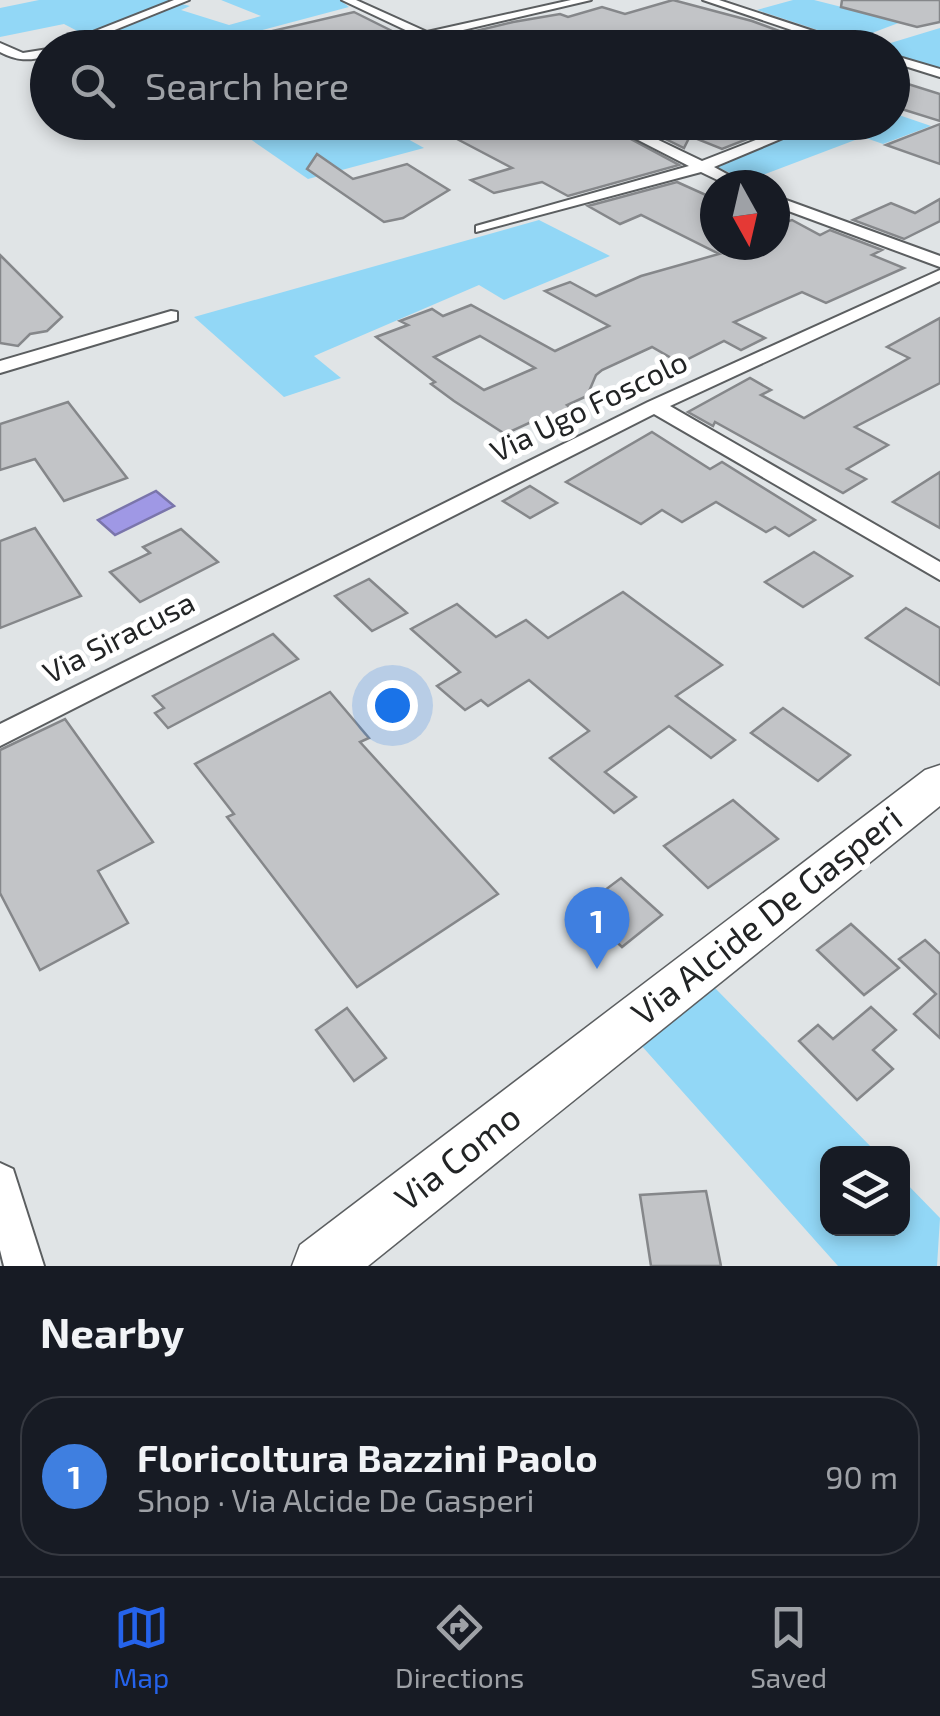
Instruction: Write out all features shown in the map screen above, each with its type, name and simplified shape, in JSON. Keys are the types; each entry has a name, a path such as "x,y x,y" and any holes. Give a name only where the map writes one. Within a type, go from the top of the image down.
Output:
{"main road":[{"name":"Via Alcide De Gasperi","path":"595,1050 940,782"},
{"name":"Via Como","path":"321,1266 595,1050"}],"street":[{"path":"105,30 184,0"},
{"path":"347,0 414,30"},
{"path":"454,30 586,0"},
{"path":"708,0 801,30"},
{"path":"742,11 768,4"},
{"path":"0,47 18,58 30,59"},
{"path":"910,64 940,73"},
{"path":"647,140 708,170"},
{"path":"482,229 700,166 768,140"},
{"path":"790,207 940,262"},
{"name":"Via Ugo Foscolo","path":"267,598 655,406 940,275"},
{"path":"0,367 171,316"},
{"path":"655,406 940,572"},
{"name":"Via Siracusa","path":"0,736 267,598"},
{"path":"0,1182 24,1266"}],"shaded area":[{"path":"39,0 175,0 98,30 75,30 64,24 0,37 0,8"},
{"path":"221,0 340,0 349,7 262,30 108,30 178,3 190,6 181,10 229,25 261,16"},
{"path":"793,0 814,0 901,22 880,30 818,30 757,10"},
{"path":"940,28 940,69 910,59 910,37"},
{"path":"910,119 931,126 910,134"},
{"path":"252,140 410,140 424,148 308,179"},
{"path":"776,140 855,140 776,170 724,170 709,163"},
{"path":"539,220 610,256 504,300 479,285 314,356 341,378 284,397 194,317"},
{"path":"156,491 174,506 115,535 98,520"},
{"path":"715,988 870,1146 820,1146 820,1236 910,1236 910,1187 940,1218 937,1266 838,1266 640,1044"}],"building":[{"path":"673,0 776,30 480,30 560,14 568,17 602,7 625,14"},
{"path":"842,0 940,0 940,22 917,27 841,7"},
{"path":"354,12 390,30 277,30"},
{"path":"910,85 940,94 940,121 910,112"},
{"path":"940,124 940,164 886,145 910,140 910,136"},
{"path":"459,140 632,140 679,165 568,196 542,182 494,193 471,180 512,168"},
{"path":"668,140 688,140 684,148"},
{"path":"700,140 745,140 722,149"},
{"path":"317,154 353,179 407,164 449,190 403,218 384,222 307,169"},
{"path":"677,182 700,192 700,244 641,215 620,224 588,206"},
{"path":"940,199 940,221 904,239 853,220 891,203 915,213"},
{"path":"792,220 820,235 830,230 882,250 872,255 904,268 826,303 802,292 734,322 765,338 741,350 724,341 680,363 652,347 602,370 587,396 567,405 585,421 562,432 540,418 505,434 431,384 435,382 376,337 408,325 400,321 432,309 443,316 471,305 555,351 609,326 545,291 570,282 596,296 641,276 700,259 790,260","holes":["480,336 535,368 484,390 434,357"]},
{"path":"0,255 62,317 47,331 30,334 18,346 0,343"},
{"path":"940,318 940,383 855,427 888,445 847,469 866,479 843,493 715,422 713,426 688,412 750,378 771,390 761,395 804,418 909,358 887,347"},
{"path":"68,402 127,478 64,501 35,459 0,470 0,424"},
{"path":"652,432 710,469 722,462 815,520 789,536 775,527 766,532 716,502 682,522 662,510 641,524 566,482"},
{"path":"940,472 940,528 893,502"},
{"path":"530,486 557,503 530,518 503,501"},
{"path":"35,528 81,596 0,628 0,541"},
{"path":"181,529 218,562 140,602 110,572 150,553 143,547"},
{"path":"814,552 852,576 803,607 765,582"},
{"path":"369,579 407,613 372,631 335,596"},
{"path":"623,592 722,665 676,696 735,740 711,758 669,726 605,772 636,797 614,813 550,758 589,731 529,680 488,706 481,700 465,710 437,686 460,672 411,629 457,604 496,637 526,620 548,638"},
{"path":"906,608 940,628 940,685 866,638"},
{"path":"273,634 298,659 168,728 155,713 164,708 153,696"},
{"path":"330,692 369,738 360,742 498,894 357,987 227,817 234,814 195,764"},
{"path":"783,708 850,755 818,781 751,733"},
{"path":"65,719 153,842 98,871 128,923 40,970 0,893 0,750"},
{"path":"733,800 778,839 708,888 664,846"},
{"path":"621,878 662,915 622,947 581,908"},
{"path":"851,924 899,968 864,995 817,950"},
{"path":"925,940 940,954 940,1038 914,1014 936,994 899,959"},
{"path":"871,1007 896,1030 873,1050 893,1069 857,1100 799,1041 818,1025 833,1039"},
{"path":"347,1008 386,1058 354,1081 316,1030"},
{"path":"706,1191 721,1266 651,1266 640,1195"}],"place":[{"name":"Floricoltura Bazzini Paolo","path":"597,969"}]}
